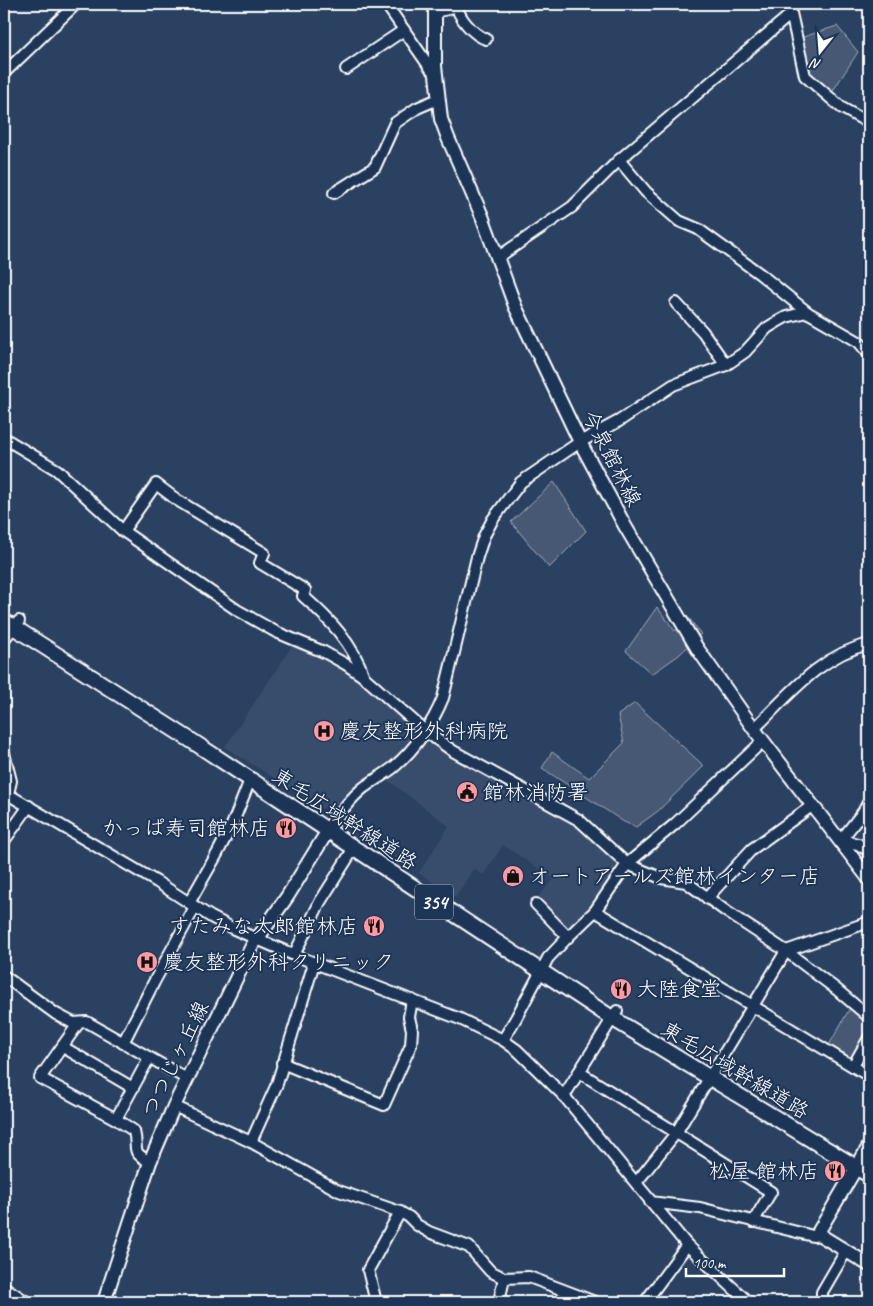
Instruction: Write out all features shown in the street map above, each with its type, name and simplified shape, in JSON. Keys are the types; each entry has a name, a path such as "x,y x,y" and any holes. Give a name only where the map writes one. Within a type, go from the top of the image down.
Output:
{"highway":[{"name":"東毛広域幹線道路","path":"4,612 12,623 250,780 330,828 354,848 543,968"},
{"name":"東毛広域幹線道路","path":"12,623 615,1015 862,1164 869,1175"}],"main road":[{"name":"今泉館林線","path":"434,8 436,73 441,120 471,189 515,306 580,442 625,526 697,648 754,729 869,879"},
{"name":"つつじヶ丘線","path":"104,1302 150,1162 186,1080 256,939 287,897 330,828"},
{"path":"869,1146 862,1164 819,1229 820,1235 869,1265"}],"street":[{"path":"4,73 76,4"},
{"path":"386,4 436,73"},
{"path":"434,8 457,4 457,9 472,31 486,39"},
{"path":"497,258 572,207 619,160 790,9 804,76 842,108 869,123"},
{"path":"346,70 404,30"},
{"path":"334,193 375,167 395,123 417,108 438,99"},
{"path":"619,160 646,192 679,221 698,229 713,239 806,312 858,342 869,354"},
{"path":"676,303 703,332 726,365"},
{"path":"330,828 346,805 362,789 401,760 439,710 477,557 484,536 493,519 521,482 580,442 619,421 673,385 726,365 745,352 767,328 786,317 806,312"},
{"path":"4,438 57,470 123,531 257,622 335,658 364,677 445,745 579,820 627,864 661,878 686,882 786,951 836,989 869,1018"},
{"path":"123,531 156,484 178,500 264,552 260,563 305,590 303,596 329,619 355,655 364,677"},
{"path":"4,639 12,623"},
{"path":"754,729 816,670 835,657 869,644"},
{"path":"503,1040 543,968 568,937 595,912 627,864 675,824 763,741"},
{"path":"4,753 11,781 6,793 223,923 294,955 460,1019 503,1040 530,1061 564,1096 650,1202 688,1245 748,1302"},
{"path":"123,1043 232,825 250,780"},
{"path":"843,843 866,815 869,801"},
{"path":"708,898 752,849 813,804"},
{"path":"4,841 29,806"},
{"path":"843,843 858,844 869,852"},
{"path":"294,955 320,902 354,848"},
{"path":"536,904 568,937"},
{"path":"595,912 869,1076"},
{"path":"636,1183 676,1133 786,951 869,922"},
{"path":"251,1142 276,1084 314,963"},
{"path":"4,976 56,1014 73,1024 78,1024"},
{"path":"282,1063 384,1105 411,1045 412,1030 409,1017 412,1000"},
{"path":"564,1096 615,1015"},
{"path":"150,1162 135,1151 134,1131 116,1119 40,1078 78,1024 83,1021 186,1080"},
{"path":"852,1066 869,1038"},
{"path":"62,1047 133,1088"},
{"path":"116,1119 149,1058"},
{"path":"579,1072 772,1192 753,1222"},
{"path":"174,1106 251,1142 339,1191 400,1212 429,1232 469,1247 490,1271 504,1278 529,1277 594,1302"},
{"path":"650,1202 700,1208 813,1236 820,1235"},
{"path":"376,1302 368,1270 400,1212"},
{"path":"645,1302 688,1245"},
{"path":"822,1302 824,1300 822,1292 846,1251"},
{"path":"499,1302 504,1278"},
{"path":"4,1287 27,1302"}],"shaded area":[{"path":"837,26 858,52 829,97 808,74 800,38"},
{"path":"554,482 586,531 549,568 511,522"},
{"path":"657,607 675,631 689,618 701,634 679,655 652,674 626,651"},
{"name":"慶友整形外科病院","path":"292,646 318,655 345,670 413,727 414,736 393,759 352,788 333,807 321,808 225,747"},
{"path":"635,703 704,766 658,811 636,827 624,822 542,768 552,752 589,778 624,743 618,715"},
{"path":"424,744 432,744 461,762 554,810 575,824 596,842 616,864 616,870 587,912 566,929 536,899 554,879 503,845 483,875 474,869 455,897 419,873 449,826 386,779 407,764"},
{"path":"851,1006 869,1019 869,1038 854,1064 828,1047"}],"place":[{"name":"慶友整形外科病院","path":"324,731"},
{"name":"館林消防署","path":"467,792"},
{"name":"かっぱ寿司館林店","path":"286,828"},
{"name":"オートアールズ館林インター店","path":"513,876"},
{"name":"すたみな太郎館林店","path":"374,926"},
{"name":"慶友整形外科クリニック","path":"147,962"},
{"name":"大陸食堂","path":"621,989"},
{"name":"松屋 館林店","path":"835,1171"}]}
